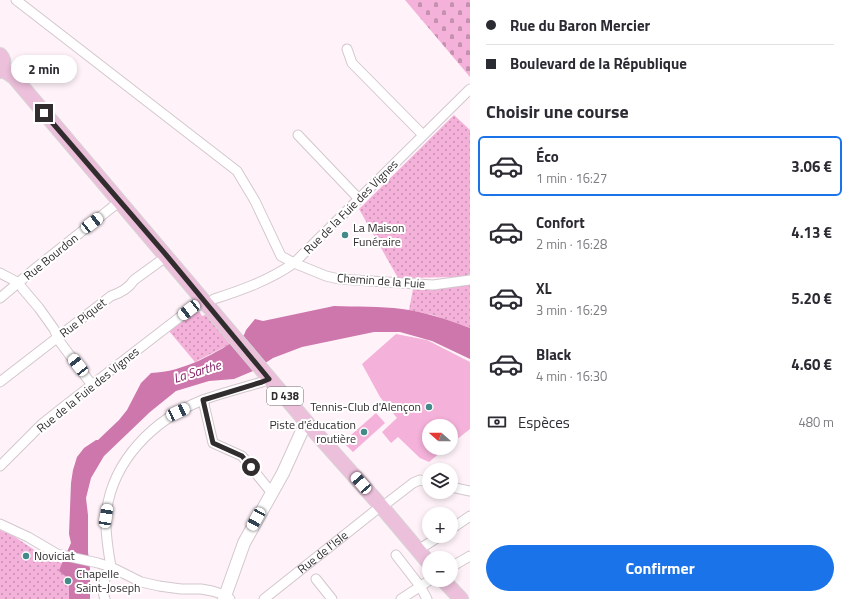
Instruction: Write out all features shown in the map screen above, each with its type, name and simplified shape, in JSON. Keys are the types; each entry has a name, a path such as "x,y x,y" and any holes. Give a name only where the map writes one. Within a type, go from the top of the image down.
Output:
{"main road":[{"path":"0,55 3,60 1,70"},
{"name":"D 438","path":"1,70 14,77 167,256 265,374 422,555"},
{"path":"450,587 461,599"}],"street":[{"name":"Chemin de la Fuie","path":"16,0 237,171 256,201 281,256 326,276 339,278 433,285 470,280"},
{"path":"347,49 352,63 424,135"},
{"name":"Rue de la Fuie des Vignes","path":"214,299 243,289 278,274 294,263 470,89"},
{"path":"298,135 359,199"},
{"name":"Rue Bourdon","path":"0,298 120,201"},
{"name":"Rue Piquet","path":"0,382 111,296 119,293 167,256"},
{"path":"0,273 19,283 39,308 60,342 92,385"},
{"name":"Rue de la Fuie des Vignes","path":"0,466 42,424 189,310 199,305"},
{"path":"105,599 103,583 111,567 107,546 106,516 113,484 125,461 139,443 159,424 178,412 203,400 262,382 265,374"},
{"path":"203,400 213,443 242,456 271,492"},
{"path":"0,524 28,536 57,554 111,567 141,582 181,589 201,588 212,591 226,598 244,543 283,472 302,432 308,424"},
{"name":"Rue de l'Isle","path":"264,599 381,506 413,483 422,480"},
{"path":"458,488 470,491"},
{"path":"458,524 470,516"},
{"path":"418,550 429,543"},
{"path":"396,555 420,586 427,599"},
{"path":"458,563 470,556"},
{"path":"316,579 332,599"},
{"path":"401,599 420,586"}],"green space":[{"path":"405,0 470,0 470,77"},
{"path":"454,115 470,130 470,276 398,278 359,209"},
{"path":"470,280 470,328 433,315 409,310 414,284"},
{"path":"199,311 202,316 208,314 232,343 195,362 169,331 185,318 186,320"},
{"name":"Tennis-Club d'Alençon","path":"396,334 427,340 470,362 470,429 458,438 458,419 422,419 422,455 438,455 429,462 420,458 398,437 391,443 382,432 397,418 380,397 362,364"},
{"name":"Piste d'éducation routière","path":"376,413 385,423 353,452 343,442"},
{"path":"0,530 15,537 48,559 62,563 60,571 69,579 69,599 0,599"}],"water":[{"name":"La Sarthe","path":"334,306 385,307 411,310 435,316 470,328 470,359 432,341 400,332 374,332 302,347 273,358 253,371 234,379 209,381 176,391 150,412 104,456 91,478 86,498 88,515 90,599 69,599 69,579 59,571 71,543 69,534 71,483 77,457 84,448 98,440 119,420 127,410 141,383 151,373 176,369 211,355 244,335 255,319 263,321"}],"place":[{"name":"La Maison Funéraire","path":"345,235"},
{"name":"Tennis-Club d'Alençon","path":"429,407"},
{"name":"Piste d'éducation routière","path":"364,432"},
{"name":"Noviciat","path":"26,556"},
{"name":"Chapelle Saint-Joseph","path":"68,581"}],"route":[{"path":"44,113 167,256 269,379 203,400 213,443 242,456 251,467"}]}
